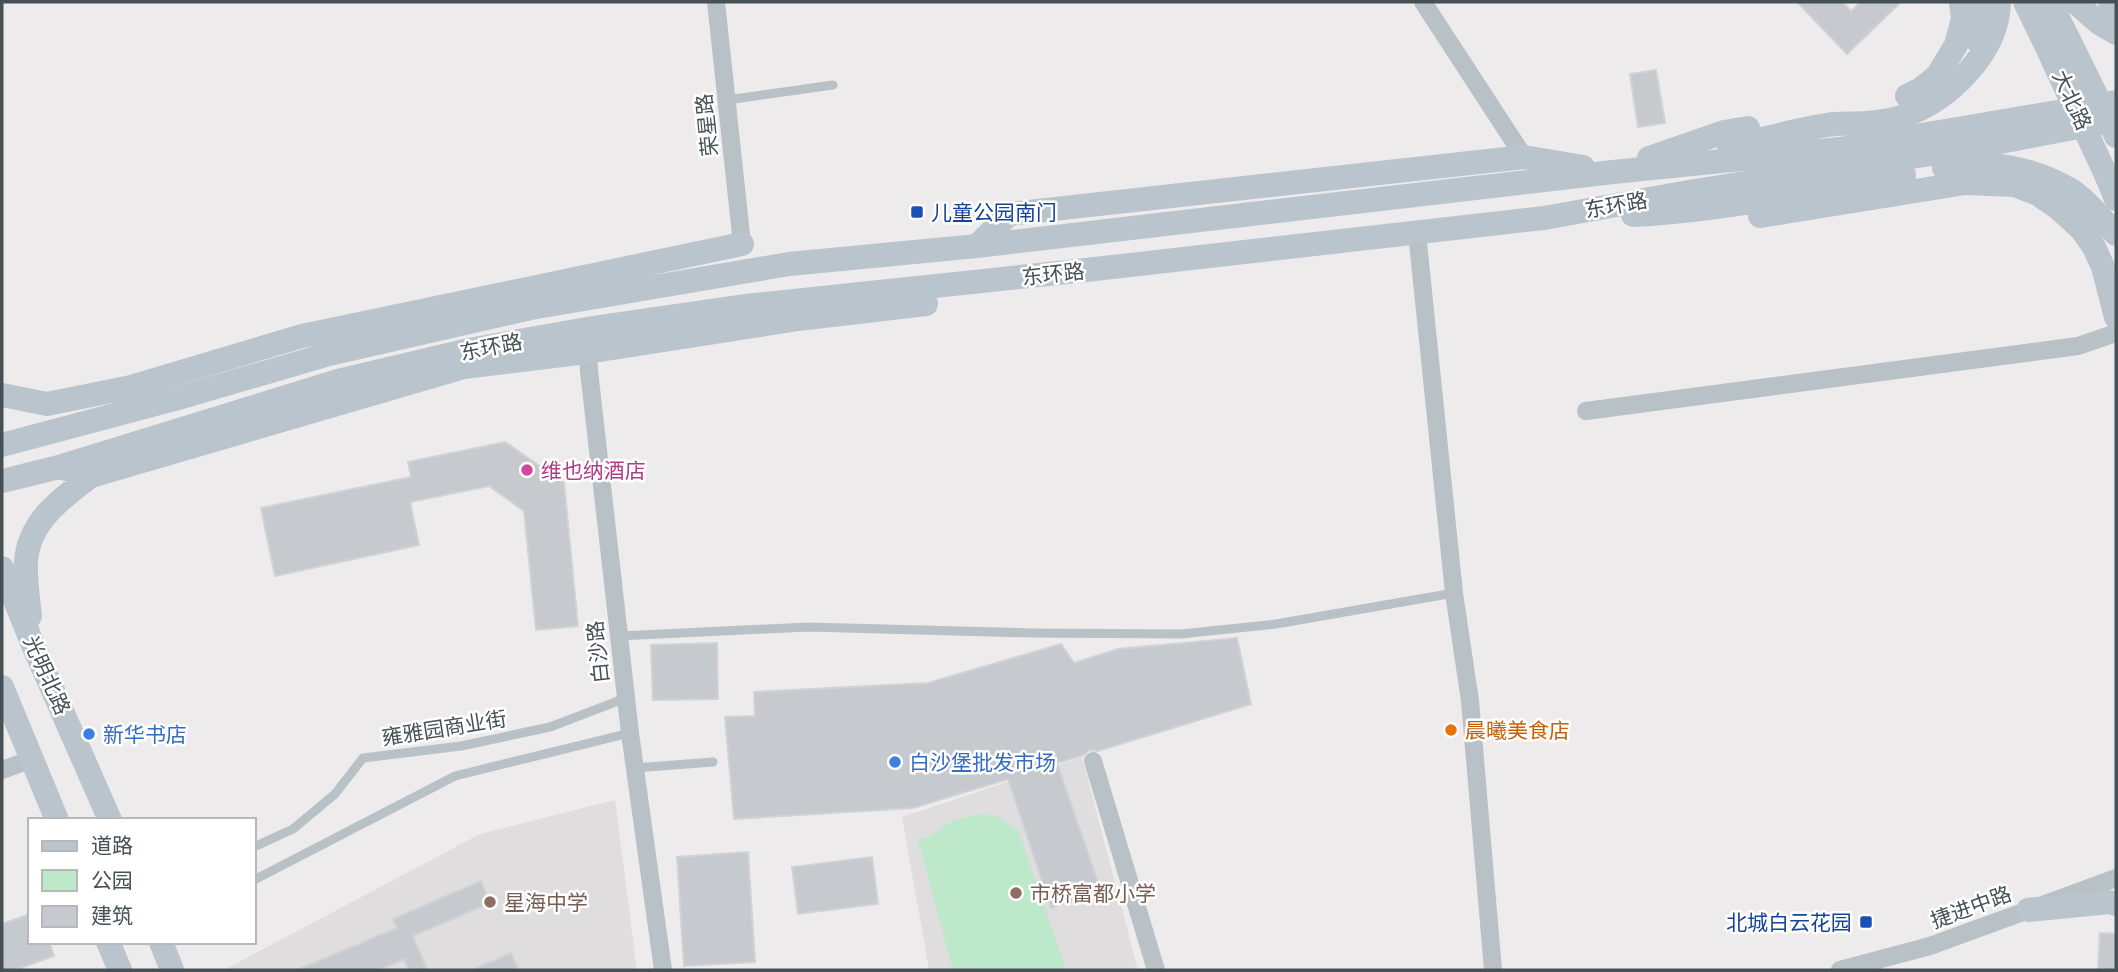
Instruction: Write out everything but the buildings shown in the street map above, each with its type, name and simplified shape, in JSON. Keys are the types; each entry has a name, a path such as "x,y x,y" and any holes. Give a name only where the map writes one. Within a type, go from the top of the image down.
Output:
{"main road":[{"path":"1613,172 1724,132 1867,109 1910,95 1938,75 1956,45 1963,19 1961,2"},
{"path":"1978,2 1984,36"},
{"path":"977,246 1009,214 1524,157 1613,172 1836,124 1868,123 1903,116 1930,103 1961,80 1977,61 1984,36 1998,17 1999,2"},
{"name":"大北路","path":"2025,2 2112,188"},
{"name":"大北路","path":"2050,2 2116,136"},
{"path":"2069,2 2069,40"},
{"path":"2075,2 2110,17"},
{"name":"东环路","path":"2,445 329,354 531,308 744,271 1613,172 1840,149 2116,102"},
{"name":"东环路","path":"2,481 59,467 338,382 469,350 587,341 746,306 1418,242 1440,244 1479,225 1544,218 1694,191 1963,149 2116,120"},
{"path":"1544,218 1668,213 1969,163 2027,172 2070,190 2088,204 2116,234"},
{"path":"1617,215 1659,224 1714,223 1965,183 2015,185 2038,194 2082,230 2103,267 2116,317"},
{"path":"33,645 26,563 28,547 47,513 91,476 464,367 587,341 798,319 1259,264 1418,242"},
{"path":"742,244 746,306 798,319"},
{"path":"680,282 742,244"},
{"path":"2,395 47,404 124,389 302,337 742,244"},
{"path":"848,258 848,295"},
{"path":"124,389 225,384"},
{"path":"59,467 91,476"},
{"name":"光明北路","path":"2,568 109,818"},
{"path":"2,687 56,818"},
{"path":"2028,910 2109,902 2116,904"},
{"path":"109,944 120,970"},
{"path":"162,944 172,970"}],"street":[{"name":"荣星路","path":"716,2 742,244"},
{"path":"1423,2 1524,157"},
{"path":"1418,242 1454,593 1470,701 1493,970"},
{"path":"1586,411 2078,346 2116,333"},
{"name":"白沙路","path":"587,341 630,733 663,970"},
{"path":"2,770 32,759"},
{"path":"1093,761 1156,970"},
{"name":"捷进中路","path":"1840,970 1930,946 2116,878"}],"lane":[{"path":"727,100 833,85"},
{"path":"619,636 808,627 1181,634 1276,624 1454,593"},
{"name":"雍雅园商业街","path":"256,846 293,829 335,794 363,758 461,746 550,727 626,698"},
{"name":"雍雅园商业街","path":"256,879 455,776 630,733"},
{"path":"635,768 713,762"}],"shaded area":[{"name":"市桥富都小学","path":"1082,757 1138,970 929,970 902,817"},
{"name":"星海中学","path":"615,800 637,970 224,970 480,834"}],"green space":[{"path":"977,814 997,816 1019,832 1066,970 953,970 918,840 932,835 952,821"}],"place":[{"name":"儿童公园南门","path":"917,212"},
{"name":"维也纳酒店","path":"527,470"},
{"name":"晨曦美食店","path":"1451,730"},
{"name":"新华书店","path":"89,734"},
{"name":"白沙堡批发市场","path":"895,762"},
{"name":"市桥富都小学","path":"1016,893"},
{"name":"星海中学","path":"490,902"},
{"name":"北城白云花园","path":"1866,922"}]}
